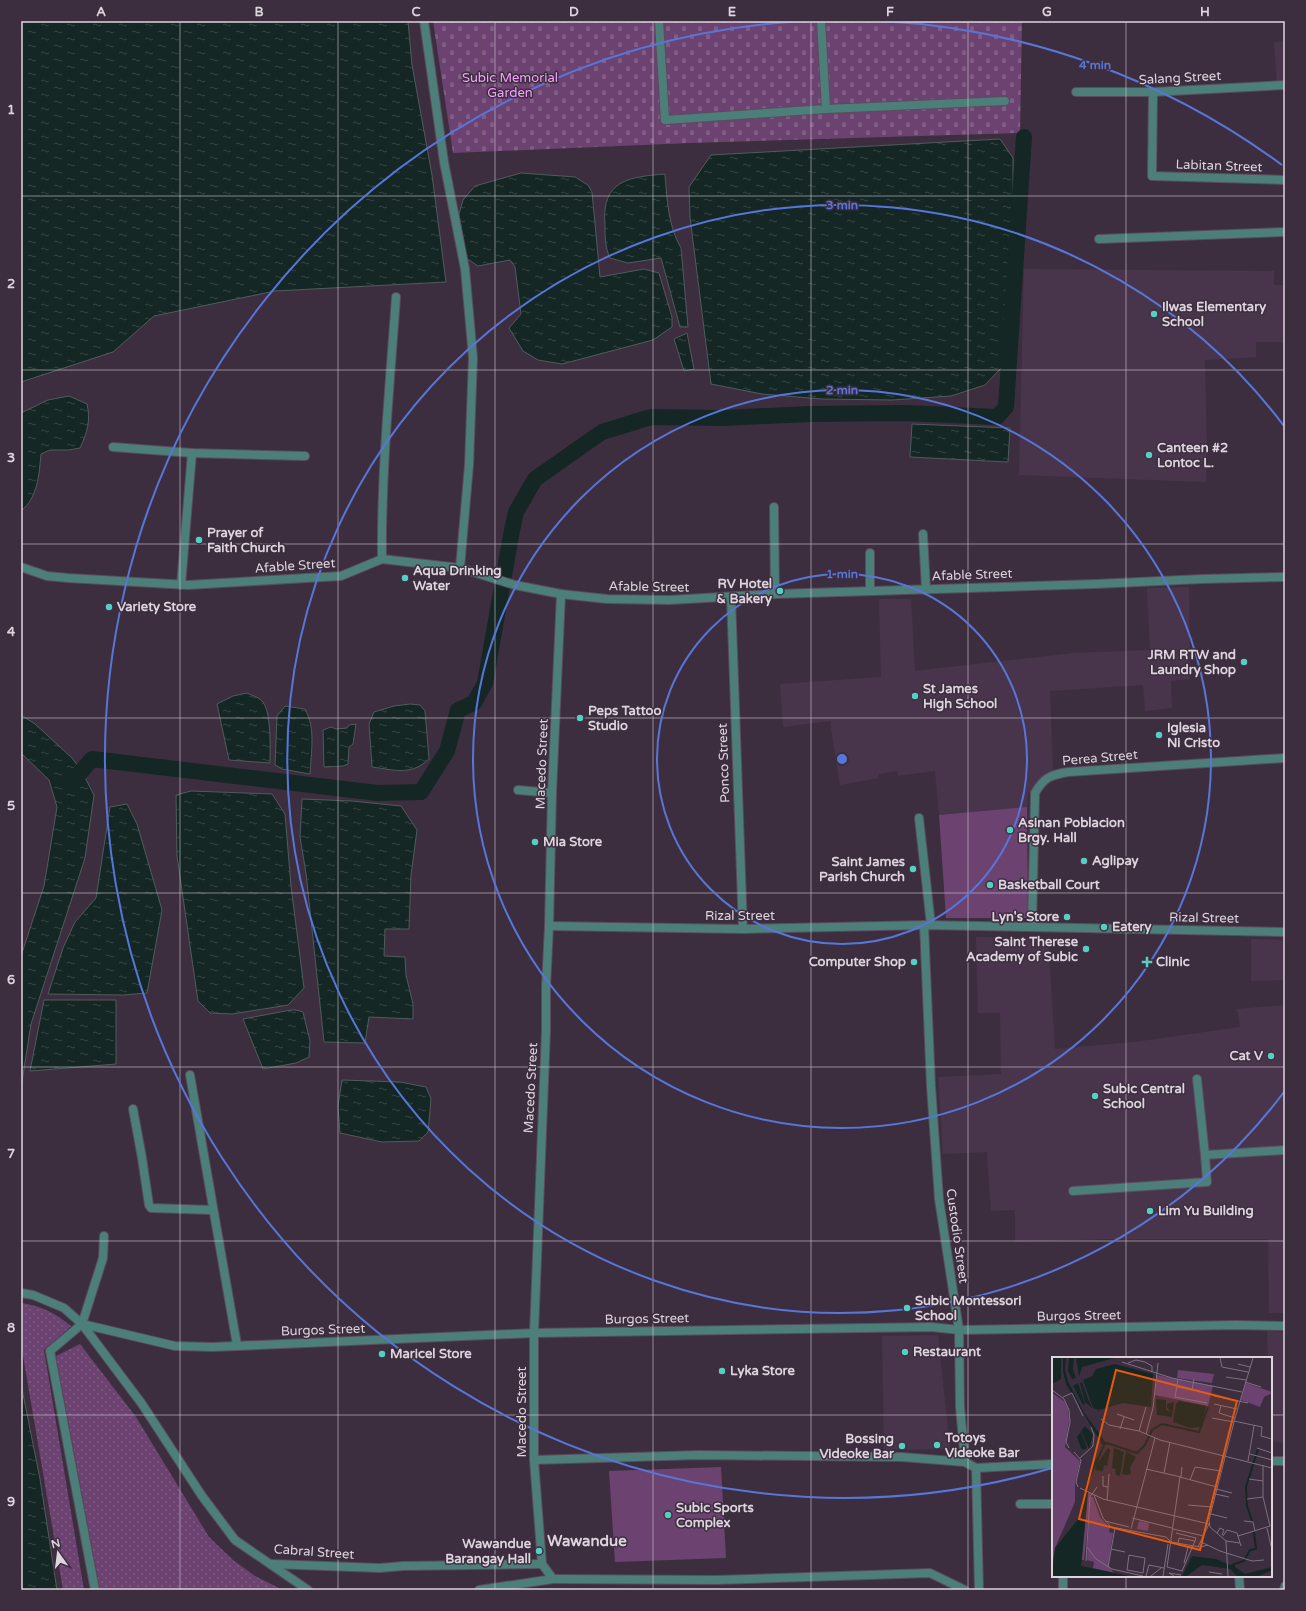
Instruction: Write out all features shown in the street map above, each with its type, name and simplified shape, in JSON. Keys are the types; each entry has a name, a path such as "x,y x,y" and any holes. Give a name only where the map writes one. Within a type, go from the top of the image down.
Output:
{"street":[{"path":"424,21 444,162 465,269 473,358 468,465 460,568"},
{"path":"659,21 665,120 826,109 1005,101"},
{"path":"821,21 826,109"},
{"name":"Salang Street","path":"1076,92 1153,92 1285,85"},
{"name":"Labitan Street","path":"1153,92 1152,176 1285,180"},
{"path":"1099,239 1285,232"},
{"path":"382,559 385,473 396,297"},
{"path":"113,447 192,453 305,456"},
{"path":"181,585 192,453"},
{"path":"774,507 775,594"},
{"path":"923,534 926,589"},
{"path":"870,553 870,591"},
{"name":"Afable Street","path":"21,567 47,576 181,585 340,576 382,559 460,568 499,581 561,594 622,600 692,600 775,594 1096,584 1202,578 1285,577"},
{"name":"Macedo Street","path":"542,1564 534,1460 534,1333 549,926 552,793 561,594"},
{"name":"Ponco Street","path":"731,597 743,929"},
{"name":"Perea Street","path":"1032,927 1035,793 1046,779 1056,774 1068,772 1285,758"},
{"path":"518,790 552,793"},
{"name":"Custodio Street","path":"919,818 928,925 931,1086 939,1199 959,1330 960,1407 965,1462"},
{"name":"Rizal Street","path":"549,926 743,929 928,925 1285,932"},
{"path":"190,1075 236,1345"},
{"path":"1073,1191 1207,1182 1198,1079"},
{"path":"133,1109 149,1205 151,1208 212,1210"},
{"path":"1205,1155 1285,1150"},
{"path":"95,1590 50,1351 82,1324 103,1258 104,1236"},
{"name":"Burgos Street","path":"21,1293 64,1308 82,1324 175,1346 213,1347 534,1333 932,1327 959,1330 1220,1325 1285,1326"},
{"name":"Cabral Street","path":"82,1324 142,1404 202,1496 235,1540 270,1564 380,1568 542,1564"},
{"path":"534,1460 699,1455 902,1457 965,1462 976,1468 1052,1464"},
{"path":"1272,1461 1285,1461"},
{"path":"976,1468 979,1590"},
{"path":"1020,1504 1052,1504"},
{"path":"270,1564 308,1590"},
{"path":"542,1564 553,1579"},
{"path":"479,1590 517,1587 553,1579 716,1580 930,1573 965,1590"},
{"path":"1063,1590 1064,1577"},
{"path":"1239,1577 1240,1590"},
{"path":"1284,1590 1285,1586"}],"shaded area":[{"path":"1285,41 1285,83 1277,83 1274,42"},
{"path":"1024,269 1274,271 1274,285 1285,285 1285,342 1256,342 1256,357 1205,360 1207,457 1206,482 1019,475"},
{"name":"St James High School","path":"1189,587 1190,679 1171,681 1172,708 1145,711 1143,685 1050,691 1053,770 1046,773 1028,794 1027,807 939,815 935,771 898,776 897,771 879,774 878,778 840,785 830,721 783,727 780,684 881,677 879,599 911,599 915,671 1074,653 1150,650 1147,588"},
{"name":"Subic Central School","path":"976,937 1048,938 1055,1049 1134,1042 1240,1027 1237,1009 1285,1005 1285,1313 1269,1313 1268,1239 1107,1239 1015,1242 1015,1210 991,1211 987,1152 943,1154 938,1077 1001,1074 1000,1013 978,1013"},
{"path":"1251,939 1285,940 1285,980 1251,981"},
{"path":"1267,1331 1285,1332 1285,1443 1272,1441 1272,1357 1268,1357"},
{"path":"938,1335 950,1449 884,1450 882,1336"}],"green space":[{"name":"Subic Memorial Garden","path":"433,21 1022,21 1020,133 690,143 453,153"},
{"path":"1027,807 1028,918 946,918 939,815"},
{"path":"21,1303 48,1311 71,1326 44,1350 84,1590 63,1590 21,1344"},
{"path":"80,1344 136,1417 209,1537 233,1560 255,1576 283,1590 100,1590 56,1356"},
{"name":"Subic Sports Complex","path":"721,1467 726,1558 615,1562 609,1471"}],"water":[{"path":"21,21 408,21 412,65 432,175 446,282 275,291 154,316 113,352 21,382"},
{"path":"1000,139 1013,158 1013,238 1002,367 985,385 951,396 892,400 822,399 762,394 711,384 690,217 689,187 711,155"},
{"path":"521,173 575,177 588,185 592,192 600,277 644,269 659,273 672,317 672,327 653,340 562,364 538,360 523,351 509,328 521,314 515,267 510,260 478,266 466,258 459,214 463,200 475,186"},
{"path":"665,174 671,222 673,231 681,248 688,327 680,327 661,258 628,263 610,258 606,246 605,210 608,198 613,190 620,184 629,180"},
{"path":"687,333 694,369 684,371 674,339"},
{"path":"69,396 87,404 89,416 86,432 80,448 69,450 50,450 41,454 37,485 31,499 21,511 21,413 48,400"},
{"path":"912,424 1010,428 1008,462 910,457"},
{"path":"247,693 261,700 265,705 270,730 270,763 229,760 217,704 233,696"},
{"path":"410,704 420,705 425,711 429,759 416,768 409,770 372,767 369,724 374,712 394,706"},
{"path":"285,706 305,709 311,724 312,741 310,774 282,769 275,765 277,716"},
{"path":"21,715 35,724 72,758 81,770 94,795 85,858 31,1024 21,1088 21,956 44,886 57,807 49,780 21,753"},
{"path":"356,724 353,744 349,747 348,764 343,766 324,767 323,730 331,727 336,729 347,728 349,725"},
{"path":"191,791 272,794 285,814 291,886 304,988 288,1005 232,1014 210,1013 198,1001 177,856 176,795"},
{"path":"302,799 352,801 401,806 417,830 411,875 409,929 385,929 384,956 405,957 406,975 413,1004 413,1019 369,1017 365,1043 324,1042 306,873 300,837"},
{"path":"127,804 137,824 162,910 147,993 123,995 48,994 63,948 75,922 96,898 110,807"},
{"path":"44,1000 116,1000 116,1064 30,1071"},
{"path":"291,1010 303,1012 310,1041 309,1057 296,1063 263,1069 243,1019"},
{"path":"342,1080 400,1082 426,1087 431,1099 428,1132 419,1141 382,1142 340,1133 338,1106"},
{"path":"21,1384 40,1479 57,1590 21,1590"}],"waterway":[{"path":"72,782 92,759 378,793 421,792 447,751 458,710 474,703 485,683 516,512 535,479 602,432 651,417 723,418 810,414 905,413 997,417 1006,407 1024,137"}],"place":[{"name":"Ilwas Elementary School","path":"1154,314"},
{"name":"Canteen #2 Lontoc L.","path":"1149,455"},
{"name":"Prayer of Faith Church","path":"199,540"},
{"name":"Aqua Drinking Water","path":"405,578"},
{"name":"RV Hotel & Bakery","path":"780,591"},
{"name":"Variety Store","path":"109,607"},
{"name":"JRM RTW and Laundry Shop","path":"1244,662"},
{"name":"St James High School","path":"915,696"},
{"name":"Peps Tattoo Studio","path":"580,718"},
{"name":"Iglesia Ni Cristo","path":"1159,735"},
{"name":"Asinan Poblacion Brgy. Hall","path":"1010,830"},
{"name":"Mia Store","path":"535,842"},
{"name":"Aglipay","path":"1084,861"},
{"name":"Saint James Parish Church","path":"913,869"},
{"name":"Basketball Court","path":"990,885"},
{"name":"Lyn's Store","path":"1067,917"},
{"name":"Eatery","path":"1104,927"},
{"name":"Saint Therese Academy of Subic","path":"1086,949"},
{"name":"Computer Shop","path":"914,962"},
{"name":"Clinic","path":"1147,962"},
{"name":"Cat V","path":"1271,1056"},
{"name":"Subic Central School","path":"1095,1096"},
{"name":"Lim Yu Building","path":"1150,1211"},
{"name":"Subic Montessori School","path":"907,1308"},
{"name":"Restaurant","path":"905,1352"},
{"name":"Maricel Store","path":"382,1354"},
{"name":"Lyka Store","path":"722,1371"},
{"name":"Totoys Videoke Bar","path":"937,1445"},
{"name":"Bossing Videoke Bar","path":"902,1446"},
{"name":"Subic Sports Complex","path":"668,1515"},
{"name":"Wawandue Barangay Hall","path":"539,1551"}],"district":[{"name":"Wawandue","path":"587,1541"}]}
